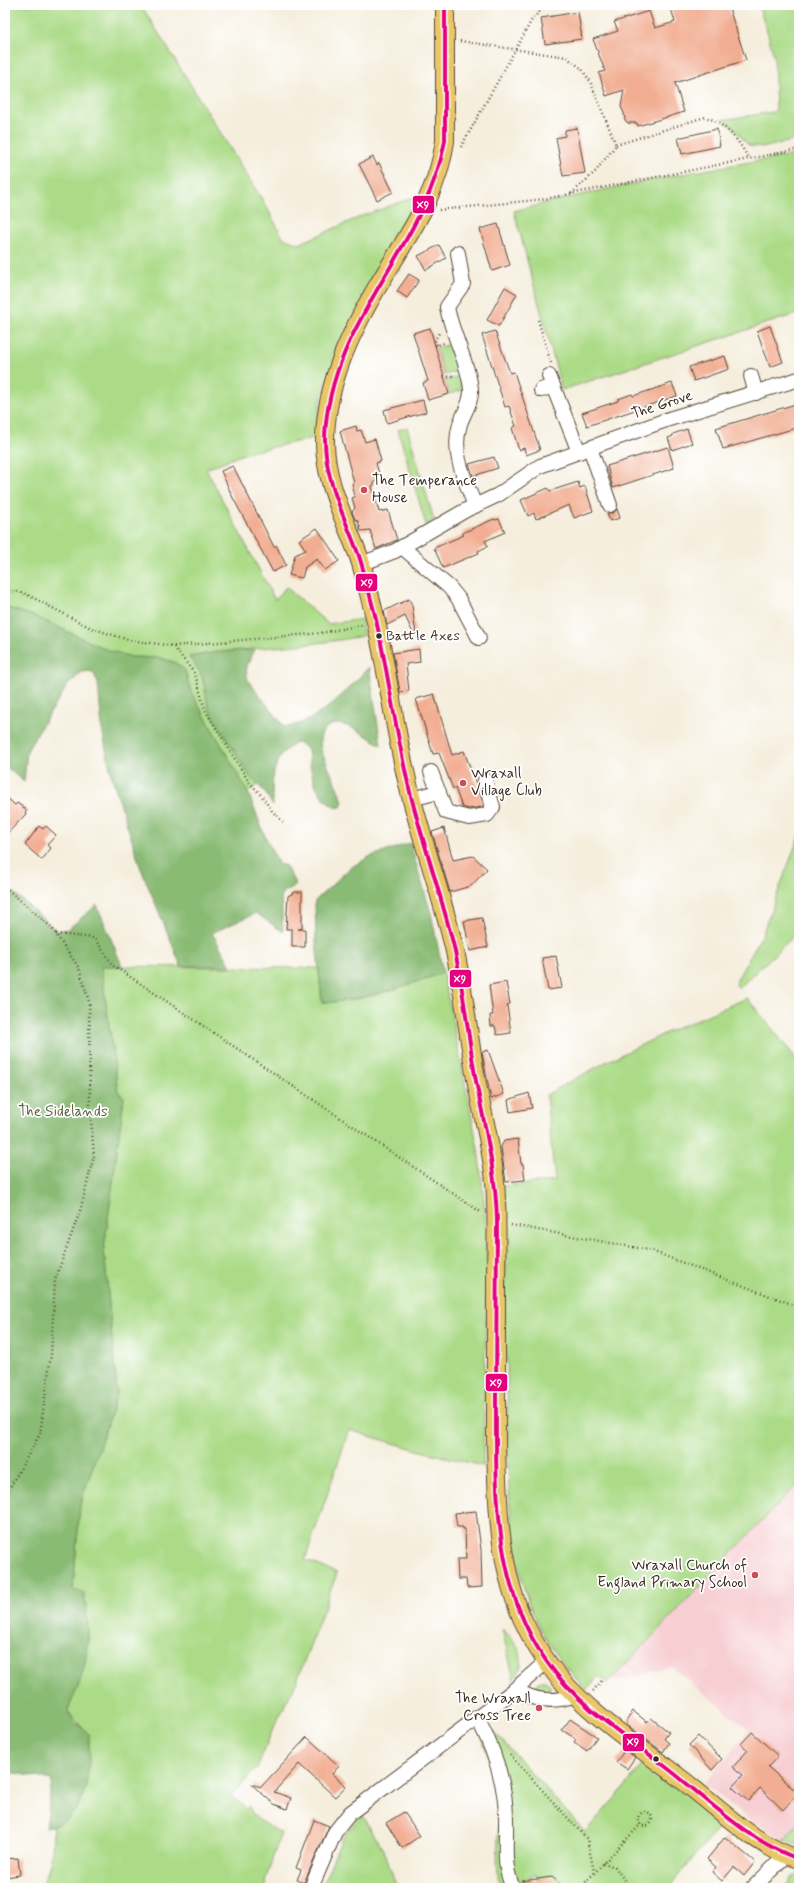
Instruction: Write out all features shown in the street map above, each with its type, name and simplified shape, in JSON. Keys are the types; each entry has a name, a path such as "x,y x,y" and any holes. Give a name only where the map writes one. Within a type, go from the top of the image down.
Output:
{"main road":[{"path":"445,5 445,141 442,162 436,184 362,313 350,338 335,377 324,436 325,456 330,478 361,564 376,622 388,678 398,741 411,798 454,947 463,994 469,1040 495,1180 497,1486 501,1546 510,1585 520,1612 533,1639 557,1675 576,1695 610,1725 684,1780 765,1844 792,1857"}],"street":[{"path":"458,252 464,284 448,304 460,330 471,390 468,406 460,424 457,451 461,469 475,506"},
{"path":"750,376 756,393"},
{"name":"The Grove","path":"361,564 402,547 506,490 540,466 669,419 799,379"},
{"path":"548,384 584,450 610,505"},
{"path":"402,547 448,587 458,598 479,638"},
{"path":"431,772 446,812 469,818 486,815 493,808 485,780"},
{"path":"411,798 439,792"},
{"path":"311,1888 335,1832 350,1813 515,1689 547,1661"},
{"path":"515,1689 531,1698 547,1701 564,1699 576,1695"},
{"path":"477,1717 491,1745 501,1777 505,1800 505,1864 513,1888"},
{"path":"753,1888 792,1857"}],"path":[{"path":"442,162 460,148 533,18 547,5"},
{"path":"445,39 566,57 581,68 590,81 616,146"},
{"path":"571,194 595,172 616,146 705,118 713,120 726,129 738,141 749,159"},
{"path":"421,212 545,199 799,150"},
{"path":"538,320 555,374 548,384"},
{"path":"5,590 24,593 91,628 129,640 174,646 321,633 376,622"},
{"path":"174,646 195,674 205,710 249,782 282,822"},
{"path":"5,887 51,927 79,968 89,1002 90,1106 94,1156 80,1211 55,1280 51,1355 40,1434 5,1496"},
{"path":"56,934 94,938 114,966 496,1223 649,1250 799,1307"},
{"path":"491,1745 498,1744 501,1746 587,1839 594,1871"},
{"path":"647,1812 650,1814 652,1821 650,1824 644,1826 641,1824 639,1821 640,1814 647,1812"},
{"path":"580,1888 594,1871 641,1824"},
{"path":"603,1863 615,1867 630,1888"}],"shaded area":[{"name":"Wraxall Church of England Primary School","path":"799,1482 799,1823 783,1840 749,1819 704,1784 749,1730 672,1667 608,1683"}],"green space":[{"path":"5,5 141,5 266,206 283,238 299,244 362,216 425,193 322,394 314,438 246,453 206,469 275,600 286,587 328,624 362,619 363,636 319,643 211,653 189,657 200,671 203,678 210,711 250,777 259,784 248,792 191,692 185,670 174,662 160,658 131,657 105,649 34,616 5,607"},
{"path":"758,5 799,5 799,139 766,147 751,146 747,144 733,127 722,120 773,112 776,110 774,57"},
{"path":"799,154 799,321 796,314 562,390 514,211 656,179"},
{"path":"450,344 458,371 444,375 436,348"},
{"path":"460,376 462,390 449,394 445,380"},
{"path":"407,427 434,520 426,525 398,430"},
{"path":"5,607 34,616 105,649 131,657 160,658 174,662 185,670 191,692 248,792 264,834 279,865 285,865 296,885 281,894 283,932 256,913 212,933 231,966 181,966 140,866 111,774 102,729 98,683 94,674 90,671 82,672 68,685 39,730 27,751 24,782 5,766"},
{"path":"255,650 247,669 247,677 249,682 284,726 288,727 312,718 323,711 369,667 381,745 353,728 338,724 331,725 325,729 320,741 321,750 343,801 341,807 336,808 331,805 319,792 312,776 308,751 300,744 296,743 282,755 274,770 272,788 273,806 265,792 250,777 210,711 202,676 189,657 216,652"},
{"path":"799,836 799,931 739,988 735,983 762,935"},
{"path":"410,843 431,913 443,973 398,988 352,1000 322,1002 316,941 315,901 350,868 369,857"},
{"name":"The Sidelands","path":"5,885 57,931 68,929 97,905 122,966 101,966 118,1092 124,1097 104,1249 117,1394 80,1505 73,1589 84,1594 88,1639 83,1672 68,1712 75,1722 89,1734 89,1762 84,1791 79,1804 71,1815 61,1823 46,1827 52,1780 5,1771"},
{"path":"101,966 319,968 322,1002 336,1002 367,997 443,973 478,1149 487,1241 483,1466 417,1450 349,1430 305,1560 337,1573 296,1683 272,1731 257,1768 232,1795 246,1809 249,1806 251,1811 258,1819 281,1833 265,1881 266,1888 40,1888 47,1873 51,1858 53,1826 62,1823 89,1735 68,1712 70,1701 79,1683 88,1639 88,1619 73,1589 80,1505 117,1394 104,1249 124,1097 118,1092"},
{"path":"747,998 799,1062 799,1482 608,1683 599,1676 586,1690 556,1654 543,1634 533,1613 523,1584 516,1552 511,1520 509,1486 507,1356 503,1355 505,1268 503,1186 555,1181 546,1095 606,1062 668,1032"},
{"path":"502,1629 513,1640 520,1652 521,1666 514,1680"},
{"path":"540,1681 546,1681 550,1685 550,1691 546,1695 540,1695 536,1691 536,1685"},
{"path":"495,1733 585,1832 630,1781 644,1761 648,1761 722,1823 668,1888 561,1888 539,1878 538,1879 534,1873 524,1886 525,1888 500,1888 497,1867 499,1796 494,1773 483,1742"},
{"path":"362,1814 386,1855 397,1888 321,1888 343,1836"},
{"path":"799,1823 799,1846 783,1840"},
{"path":"799,1874 799,1888 787,1888 791,1878"}],"building":[{"path":"670,5 728,5 746,60 675,83 684,112 638,126 637,123 628,123 625,120 621,107 624,90 606,96 599,73 605,71 593,39 618,31 614,22 649,11 655,28 675,22"},
{"path":"578,12 582,39 545,44 541,18"},
{"path":"577,128 585,173 563,176 556,138 565,136 565,130"},
{"path":"717,129 720,146 682,154 678,138"},
{"path":"373,157 377,165 379,163 393,192 377,200 359,164"},
{"path":"498,224 510,265 492,271 480,229"},
{"path":"439,245 446,258 426,270 418,256"},
{"path":"409,274 419,280 407,298 397,291"},
{"path":"505,287 517,294 499,326 487,320"},
{"path":"770,326 783,362 770,367 757,331"},
{"path":"430,328 449,394 428,400 423,383 428,381 413,333"},
{"path":"495,331 510,373 514,372 540,450 526,455 524,448 519,450 512,428 516,426 509,406 505,407 482,335"},
{"path":"725,356 729,369 694,381 689,367"},
{"path":"672,383 677,396 587,426 582,413 618,401 618,399 632,394 633,396"},
{"path":"423,400 426,412 387,423 384,410"},
{"path":"799,403 799,416 793,417 796,428 723,449 716,428"},
{"name":"The Temperance House","path":"356,426 357,431 361,430 365,442 375,439 381,461 376,463 379,474 375,474 377,481 374,482 374,485 372,486 379,512 388,510 397,540 376,549 370,530 361,531 358,521 355,519 352,512 355,508 352,498 355,497 352,484 354,483 340,431"},
{"path":"687,429 692,443 672,450 668,438 673,436 673,434"},
{"path":"668,447 674,468 613,488 607,466"},
{"path":"494,457 498,468 473,476 469,464"},
{"path":"233,466 274,547 276,545 286,565 273,572 233,498 221,471"},
{"path":"578,482 580,488 585,486 593,511 574,518 569,505 536,519 534,513 528,516 521,500 548,488 550,491"},
{"path":"617,509 620,518 610,521 607,513 613,513"},
{"path":"494,519 499,519 505,532 485,541 488,546 478,551 479,553 443,568 434,548 464,535 462,533"},
{"path":"317,528 339,561 325,570 317,559 305,567 302,578 289,575 295,555 306,550 299,540"},
{"path":"409,599 412,605 416,635 414,635 405,616 387,625 384,611"},
{"path":"419,649 420,662 406,664 409,691 400,692 393,653"},
{"path":"434,694 452,755 464,751 484,805 482,807 469,809 462,807 455,788 453,789 439,753 433,754 416,699"},
{"path":"5,796 15,805 17,803 27,810 25,813 26,814 5,836"},
{"path":"39,826 43,829 46,826 56,835 47,845 51,848 42,860 25,845"},
{"path":"444,828 453,860 473,856 487,869 471,886 450,892 432,832"},
{"path":"295,892 302,892 302,929 305,929 305,947 292,947 292,929 286,929 288,896"},
{"path":"482,918 488,947 470,951 464,921"},
{"path":"556,956 562,988 548,990 542,958"},
{"path":"506,982 510,1004 507,1005 511,1033 497,1035 495,1026 491,1026 490,1015 493,1015 489,985"},
{"path":"488,1050 504,1094 491,1099 482,1052"},
{"path":"529,1093 532,1108 510,1112 508,1100"},
{"path":"518,1139 521,1164 523,1164 525,1180 506,1182 501,1147 504,1141"},
{"path":"476,1511 481,1550 482,1587 467,1588 466,1579 458,1579 457,1559 466,1559 465,1529 463,1529 463,1527 457,1527 455,1513"},
{"path":"633,1711 647,1722 651,1718 669,1732 664,1739 669,1743 663,1752 627,1725 627,1719"},
{"path":"570,1719 597,1737 587,1751 574,1742 576,1739 562,1730"},
{"path":"752,1732 778,1756 768,1767 798,1793 783,1810 760,1788 748,1801 732,1787 743,1775 733,1767 748,1750 741,1744"},
{"path":"698,1736 722,1759 712,1770 689,1745"},
{"path":"307,1737 339,1766 332,1774 346,1786 335,1797 299,1764 274,1792 291,1798 287,1809 274,1804 251,1784 261,1787"},
{"path":"625,1750 635,1757 627,1769 616,1762"},
{"path":"404,1812 420,1836 402,1848 386,1823"},
{"path":"314,1820 329,1826 304,1883 297,1880 301,1870 296,1868"},
{"path":"725,1837 755,1862 744,1876 734,1867 722,1881 712,1872 716,1867 707,1859"},
{"path":"18,1858 20,1875 5,1877 5,1859"},
{"path":"552,1877 565,1888 523,1888 522,1881"}],"transit line":[{"name":"X9","path":"445,5 445,141 434,180 418,217 359,321 343,357 330,396 325,437 328,468 336,498 359,556 374,611 406,777 454,947 461,980 476,1081 490,1151 495,1185 497,1221 496,1465 501,1534 507,1568 516,1601 529,1632 547,1662 559,1678 587,1706 745,1831 762,1842 799,1859"}],"place":[{"name":"The Temperance House","path":"364,490"},
{"name":"Battle Axes","path":"379,636"},
{"name":"Wraxall Village Club","path":"463,783"},
{"name":"Wraxall Church of England Primary School","path":"755,1575"},
{"name":"The Wraxall Cross Tree","path":"539,1708"}]}
